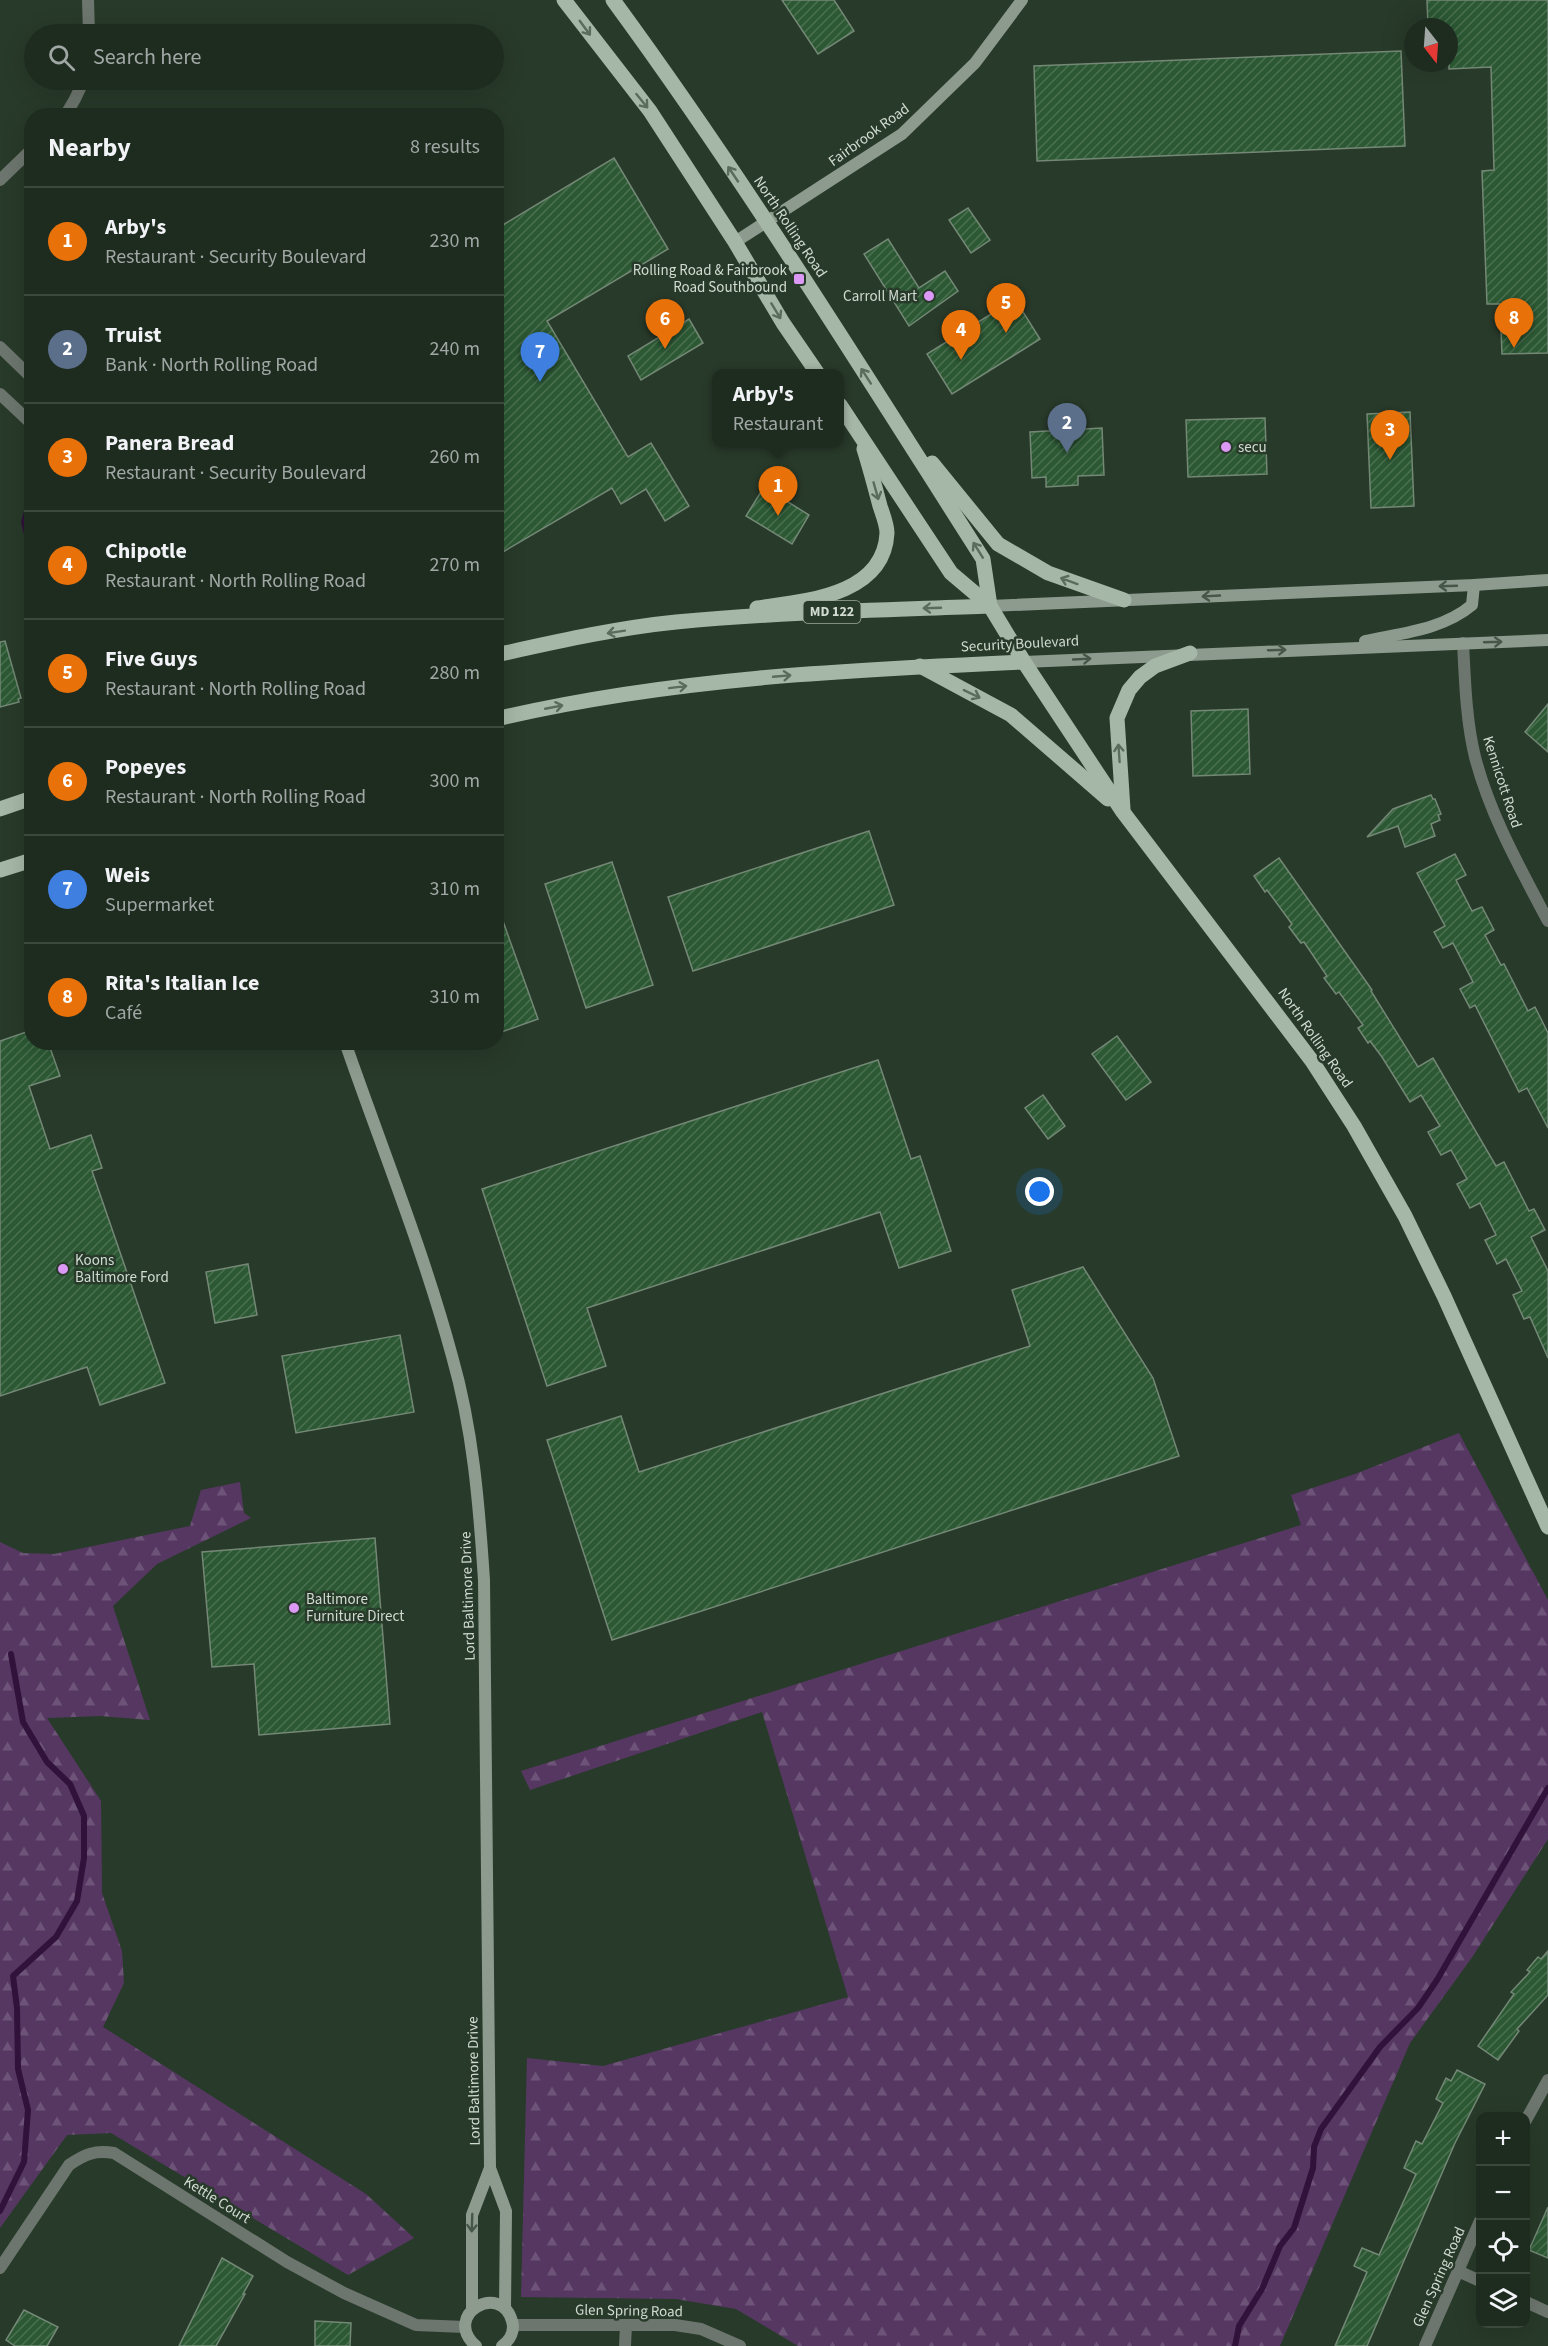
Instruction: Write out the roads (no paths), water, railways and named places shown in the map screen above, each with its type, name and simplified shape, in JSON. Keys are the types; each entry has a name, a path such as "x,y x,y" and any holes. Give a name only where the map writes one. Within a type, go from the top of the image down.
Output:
{"main road":[{"path":"564,0 650,111 735,242 783,323 815,369"},
{"name":"North Rolling Road","path":"613,0 766,222 983,559 990,606"},
{"path":"887,408 998,544 1048,573 1124,600"},
{"name":"North Rolling Road","path":"844,411 951,573 990,606 1024,662 1123,812 1312,1061 1354,1126 1405,1216 1444,1296 1548,1527"},
{"path":"674,622 824,597 860,581 877,566 884,550 887,531 860,435"},
{"name":"MD 122","path":"504,653 553,642 674,622 832,612 990,606"},
{"path":"1123,812 1117,718 1128,690 1155,666 1190,653"},
{"name":"Security Boulevard","path":"504,717 598,698 724,681 920,666 1024,662"},
{"path":"920,666 1011,714 1123,812"},
{"path":"0,809 24,801"},
{"path":"0,870 24,862"}],"street":[{"path":"88,0 89,24"},
{"name":"Fairbrook Road","path":"735,242 902,134 975,63 1022,0"},
{"path":"70,108 79,90"},
{"path":"0,180 24,157"},
{"path":"0,346 24,370"},
{"path":"0,394 24,416"},
{"path":"990,606 1548,580"},
{"path":"1328,648 1428,628 1445,622 1461,615 1472,606 1474,585"},
{"name":"Security Boulevard","path":"1024,662 1548,639"},
{"name":"Kennicott Road","path":"1463,643 1467,717 1476,758 1489,800 1505,838 1548,921"},
{"name":"Lord Baltimore Drive","path":"348,1050 429,1278 453,1357 467,1420 477,1482 484,1580 490,2168 506,2211 505,2308 513,2325"},
{"path":"1530,2113 1548,2080"},
{"name":"Kettle Court","path":"0,2268 69,2165 84,2154 100,2151 114,2153 287,2262 344,2293 416,2325 465,2327"},
{"name":"Lord Baltimore Drive","path":"465,2327 472,2310 472,2215 490,2168"},
{"name":"Glen Spring Road","path":"1425,2346 1476,2230"},
{"path":"1458,2271 1476,2279"},
{"path":"472,2310 477,2306 491,2303 505,2308"},
{"path":"1530,2304 1548,2312"},
{"path":"504,2345 512,2332 513,2325"},
{"name":"Glen Spring Road","path":"513,2325 675,2325 701,2329 740,2346"},
{"path":"625,2346 626,2325"},
{"path":"465,2327 466,2334 476,2346"}],"waterway":[{"path":"0,2211 24,2162 28,2110 18,2069 17,2008 13,1976 56,1937 77,1901 84,1858 84,1816 70,1784 47,1762 23,1722 11,1654"},
{"path":"1235,2346 1239,2326 1262,2289 1280,2246 1294,2228 1313,2168 1314,2147 1321,2129 1380,2047 1418,2008 1437,1980 1548,1788"}],"place":[{"name":"Rolling Road & Fairbrook Road Southbound","path":"799,279"},
{"name":"Carroll Mart","path":"929,296"},
{"name":"Five Guys","path":"1006,333"},
{"name":"Rita's Italian Ice","path":"1514,348"},
{"name":"Popeyes","path":"665,349"},
{"name":"Chipotle","path":"961,360"},
{"name":"Weis","path":"540,382"},
{"name":"secu","path":"1226,447"},
{"name":"Truist","path":"1067,453"},
{"name":"Panera Bread","path":"1390,460"},
{"name":"Arby's","path":"778,516"},
{"name":"Koons Baltimore Ford","path":"63,1269"},
{"name":"Baltimore Furniture Direct","path":"294,1608"}]}
